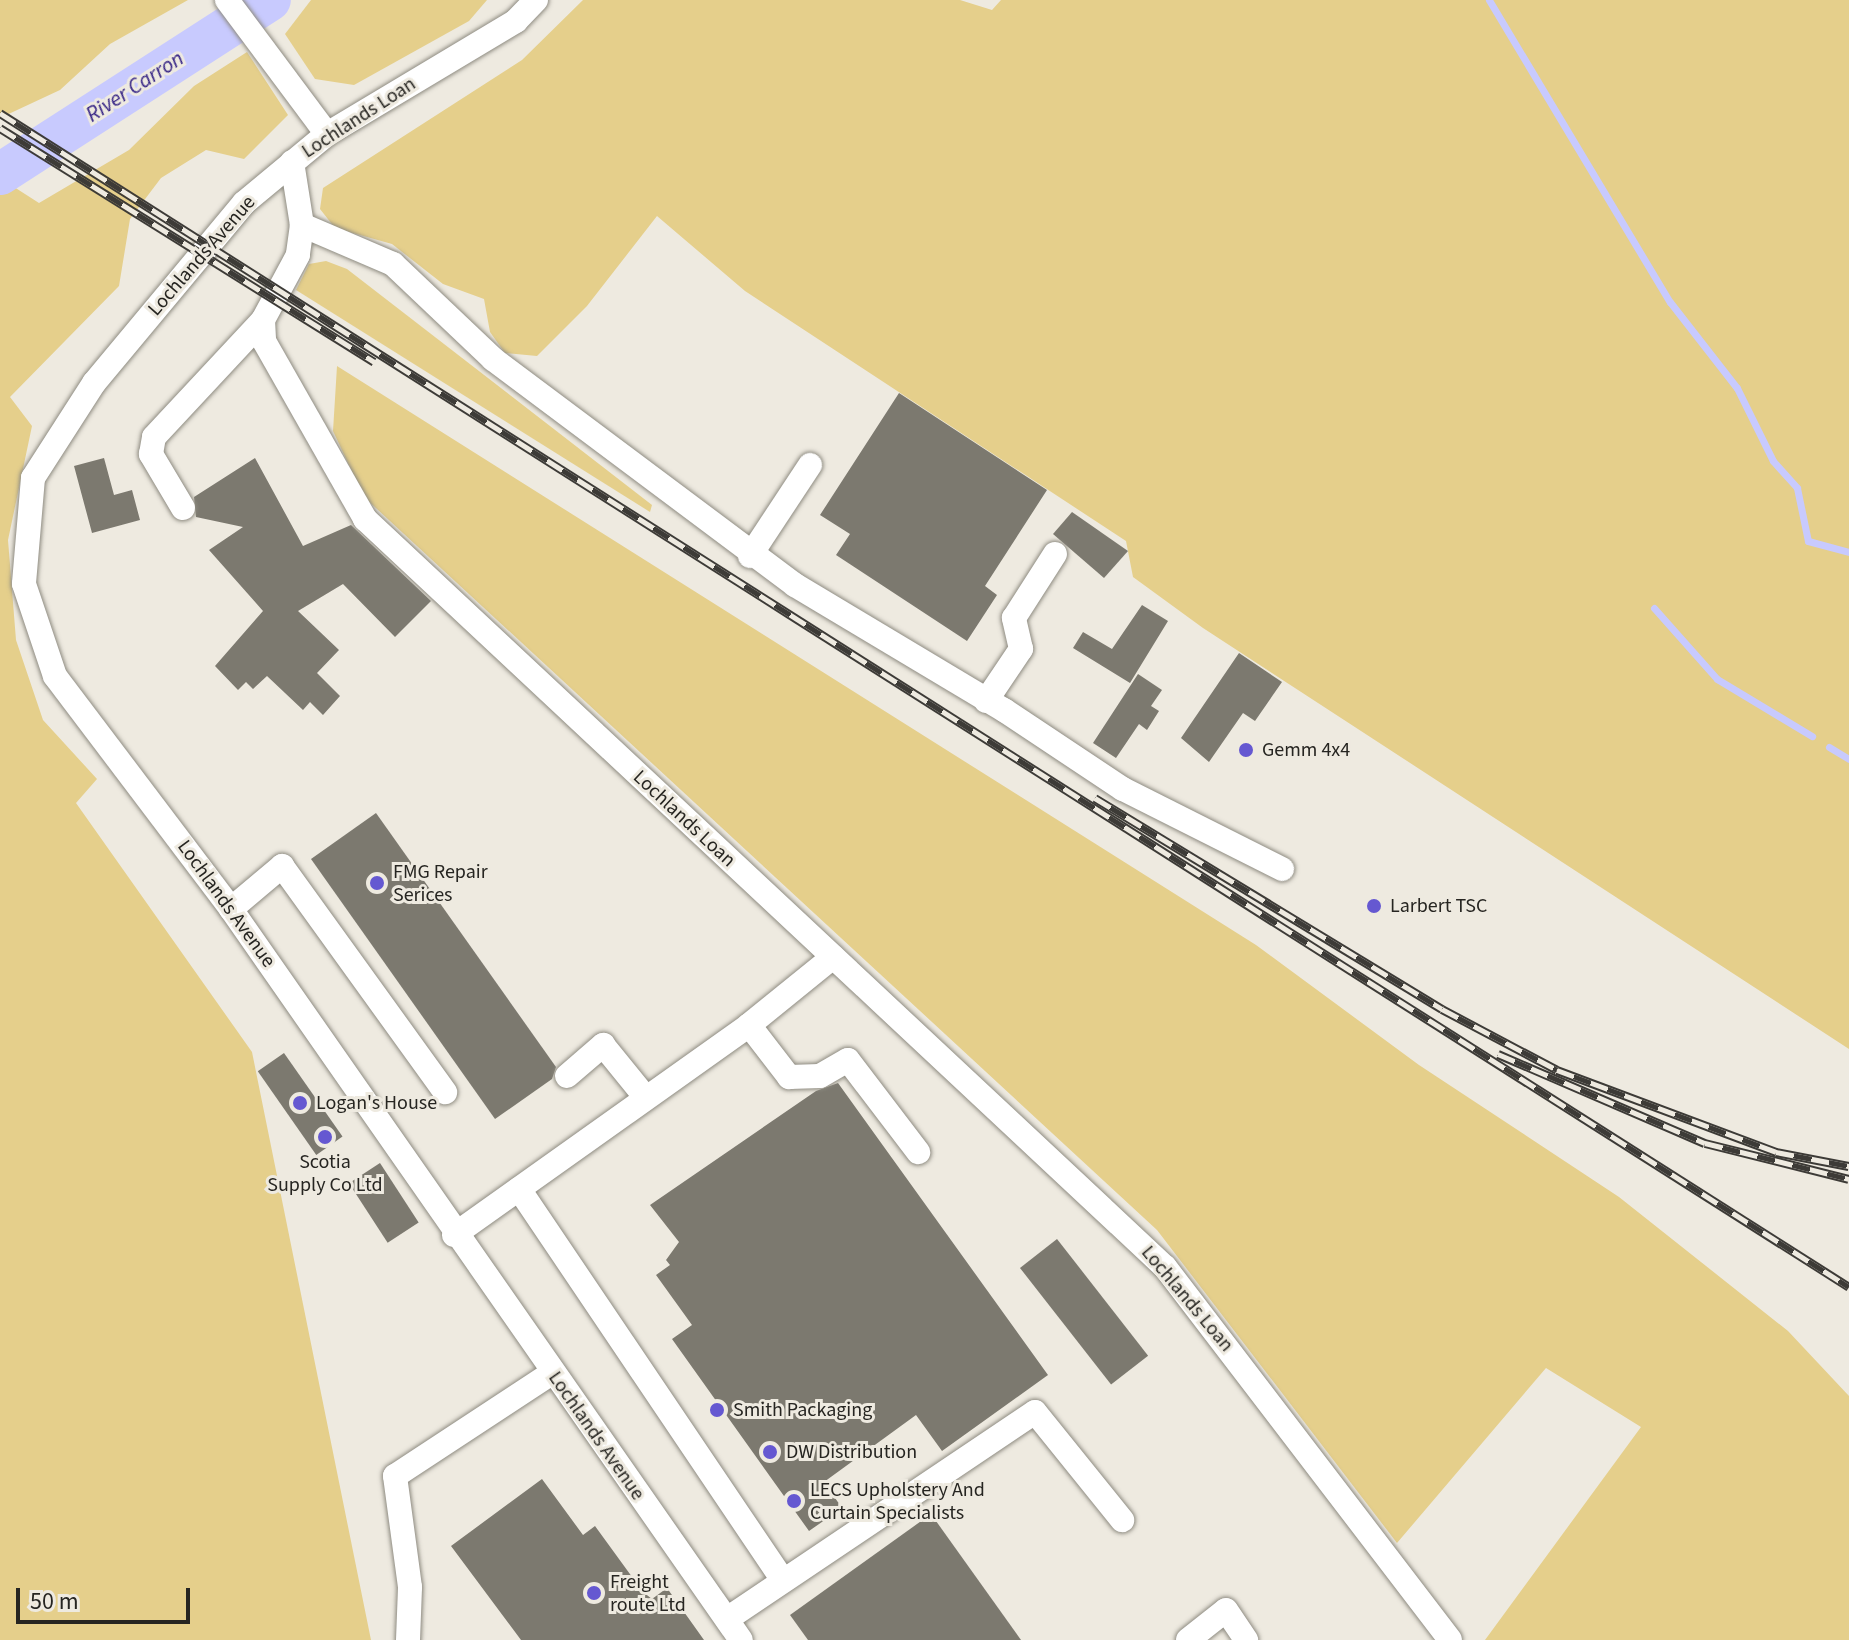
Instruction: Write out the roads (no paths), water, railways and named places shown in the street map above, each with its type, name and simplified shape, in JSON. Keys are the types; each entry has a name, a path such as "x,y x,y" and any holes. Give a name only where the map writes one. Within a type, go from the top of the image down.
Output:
{"street":[{"path":"227,0 327,134"},
{"name":"Lochlands Loan","path":"536,0 516,21 327,134 292,162 302,225 298,255 263,320 264,341 365,519 1165,1267 1450,1640"},
{"name":"Lochlands Avenue","path":"292,162 244,203 94,383 33,478 24,584 55,676 231,909 454,1235 741,1640"},
{"path":"302,225 393,264 441,304 463,335 750,556 1123,789 1282,869"},
{"path":"183,508 151,454 154,437 263,320"},
{"path":"750,556 810,465"},
{"path":"986,701 1021,649 1014,618 1055,554"},
{"path":"231,909 282,866 445,1092"},
{"path":"454,1235 749,1025 833,957"},
{"path":"749,1025 789,1077 820,1076 848,1060 918,1152"},
{"path":"567,1076 603,1045 646,1098"},
{"path":"519,1189 783,1580"},
{"path":"408,1640 410,1587 395,1476 552,1373"},
{"path":"727,1619 1035,1412 1122,1520"},
{"path":"1188,1640 1226,1610 1246,1640"}],"waterway":[{"name":"River Carron","path":"0,174 270,0"},
{"path":"1489,0 1670,302 1737,388 1773,461 1797,488 1808,541 1849,552"},
{"path":"1654,608 1717,679 1812,736"},
{"path":"1829,747 1849,759"}],"railway":[{"path":"0,113 1849,1287"},
{"path":"0,128 374,362"},
{"path":"1095,798 1442,1009 1557,1070 1776,1152 1849,1166"},
{"path":"1498,1054 1705,1143 1849,1179"}],"place":[{"name":"Gemm 4x4","path":"1246,750"},
{"name":"FMG Repair Serices","path":"377,883"},
{"name":"Larbert TSC","path":"1374,906"},
{"name":"Logan's House","path":"300,1103"},
{"name":"Scotia Supply Co Ltd","path":"325,1137"},
{"name":"Smith Packaging","path":"717,1410"},
{"name":"DW Distribution","path":"770,1452"},
{"name":"LECS Upholstery And Curtain Specialists","path":"794,1501"},
{"name":"Freight route Ltd","path":"594,1593"}]}
